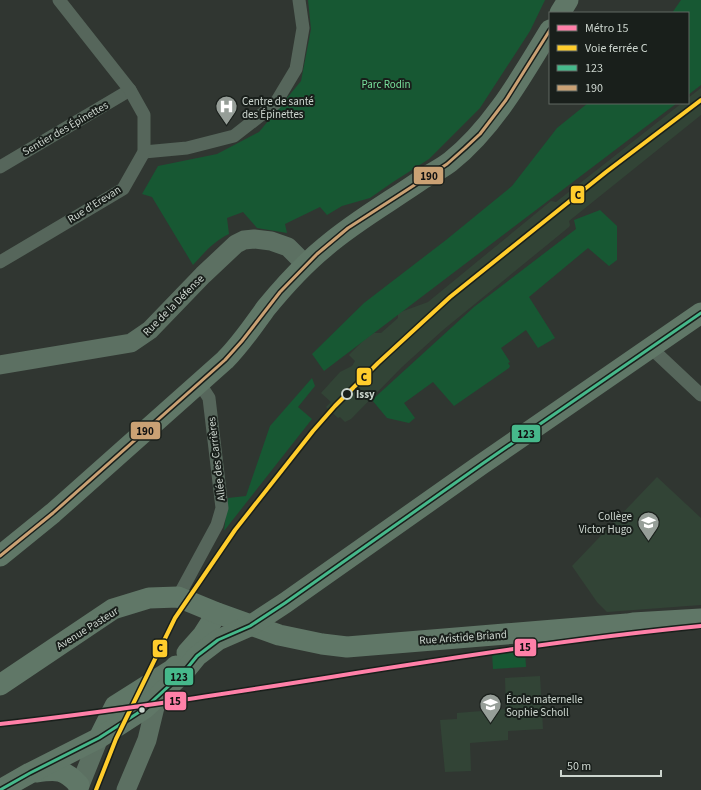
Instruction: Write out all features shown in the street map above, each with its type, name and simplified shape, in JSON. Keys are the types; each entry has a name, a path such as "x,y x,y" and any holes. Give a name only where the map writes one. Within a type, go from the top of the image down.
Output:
{"main road":[{"path":"561,12 568,0"},
{"path":"0,556 53,513 200,384 239,346 267,307 305,264 345,230 450,162 471,142 511,93 549,32"},
{"path":"0,790 99,738 144,709 184,672 197,656 218,640 250,626 701,313"},
{"name":"Avenue Pasteur","path":"0,685 113,610 149,598 178,598 250,626"},
{"path":"99,738 115,706 172,670 203,635 217,613"},
{"name":"Rue Aristide Briand","path":"250,626 279,635 322,644 347,646 701,619"},
{"path":"186,654 211,633 250,626"},
{"path":"30,773 50,770 59,771 70,776 79,788"}],"street":[{"name":"Rue d'Erevan","path":"0,262 123,189 144,152 144,115 130,90 59,0"},
{"path":"144,152 187,148 234,136 275,104 296,69 302,28 299,0"},
{"name":"Sentier des Épinettes","path":"0,166 130,90"},
{"name":"Rue de la Défense","path":"0,365 131,343 150,330 202,275 236,244 244,240 254,239 271,241 288,246 305,264"},
{"path":"651,348 701,395"},
{"name":"Allée des Carrières","path":"178,598 218,525 222,508 209,398 200,384"},
{"path":"126,790 147,740 155,707 170,685"},
{"path":"79,788 99,738"}],"shaded area":[{"path":"701,88 701,115 569,221 569,227 443,330 402,367 351,419 345,422 326,407 331,402 321,393 340,372 352,366 355,361 349,355 368,336 374,333 381,333 398,318 398,313 428,302 551,201 556,202 681,104 689,104 689,97"},
{"name":"Collège Victor Hugo","path":"657,477 701,518 701,605 607,612 597,602 572,566"},
{"name":"École maternelle Sophie Scholl","path":"540,676 543,729 508,731 508,740 470,743 471,771 445,772 440,720 457,719 457,713 506,709 505,678"}],"green space":[{"name":"Parc Rodin","path":"308,0 545,0 530,31 480,108 429,159 370,198 342,206 327,215 320,207 285,224 287,233 257,228 243,212 227,218 229,234 214,244 193,265 152,197 142,194 158,166 217,154 259,132 301,81 311,29"},
{"path":"681,0 701,0 701,85 689,94 689,12 673,12"},
{"path":"587,104 676,104 324,371 312,354 364,303 446,240 512,186 557,128"},
{"path":"600,210 617,226 617,260 609,266 588,248 529,297 555,338 538,348 526,330 501,348 510,362 508,363 510,366 509,368 454,406 433,382 404,403 415,418 409,423 387,418 372,400 474,307 576,229 574,220"},
{"path":"312,378 315,386 298,407 312,419 224,531 228,498 246,496 270,426"},
{"path":"525,650 526,667 493,669 492,653"}],"metro line":[{"name":"15","path":"0,724 176,701 525,647 701,626"}],"rail line":[{"name":"C","path":"96,790 116,739 175,618 235,530 313,431 335,406 378,363 450,297 606,172 701,100"}],"transit line":[{"name":"190","path":"0,556 53,513 225,360 242,341 280,292 317,254 348,228 447,164 480,134 506,100 549,32"},
{"name":"123","path":"0,790 99,738 144,709 184,672 197,656 218,640 250,626 285,603 482,464 701,313"}],"place":[{"name":"Centre de santé des Épinettes","path":"226,126"},
{"name":"Issy","path":"347,394"},
{"name":"Collège Victor Hugo","path":"648,542"},
{"name":"École maternelle Sophie Scholl","path":"491,724"}]}
